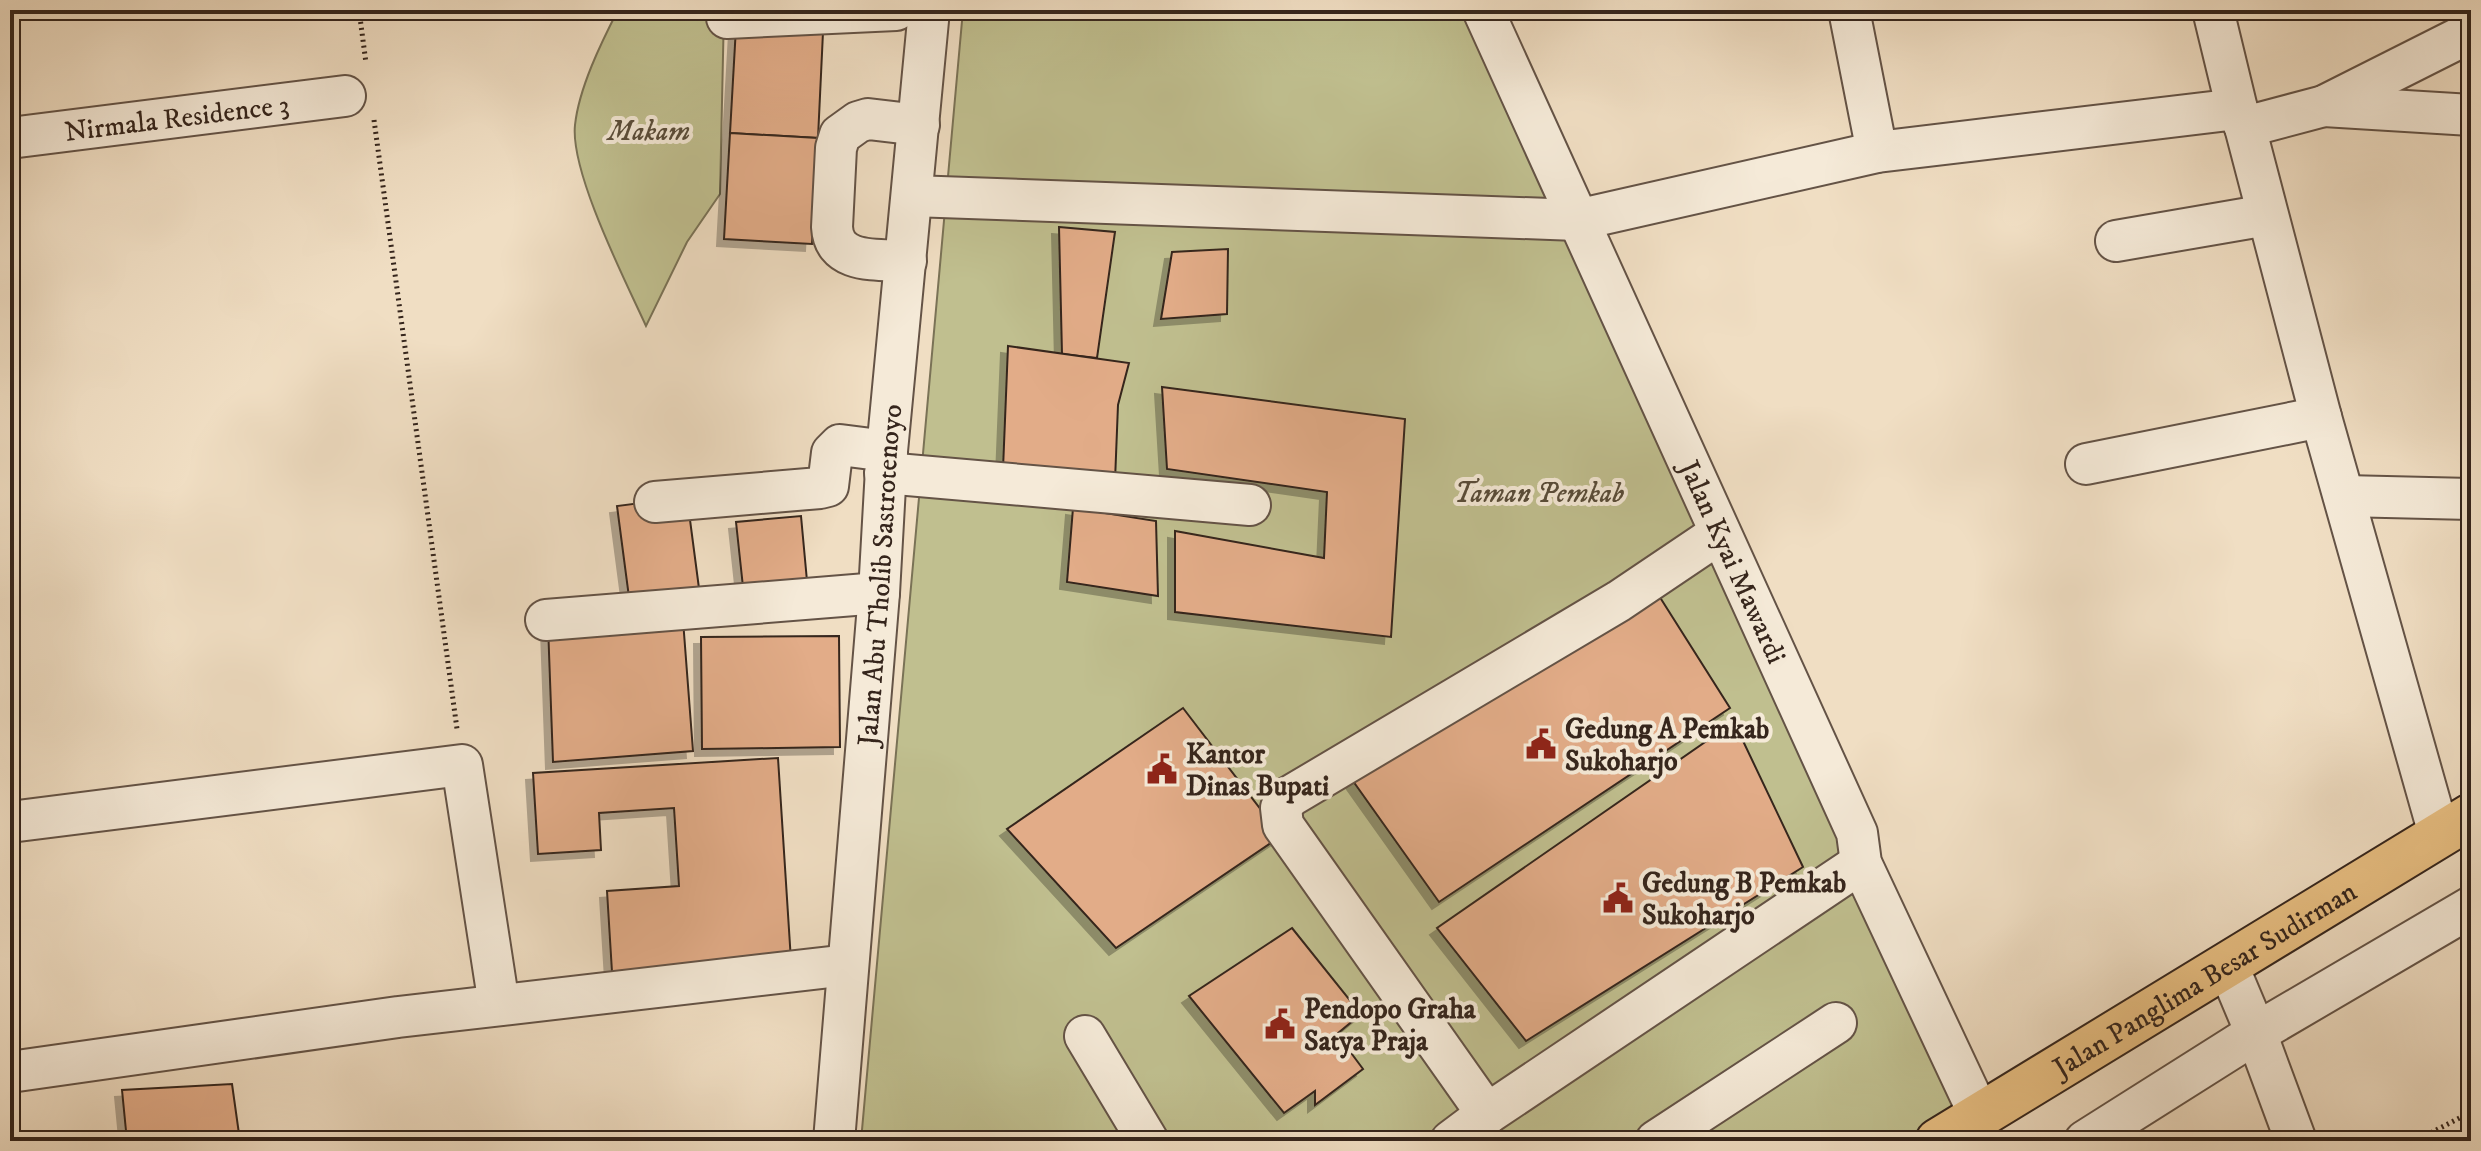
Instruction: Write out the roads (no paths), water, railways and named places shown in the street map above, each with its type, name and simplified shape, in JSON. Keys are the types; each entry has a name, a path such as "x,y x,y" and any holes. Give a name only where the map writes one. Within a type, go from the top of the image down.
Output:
{"main road":[{"name":"Jalan Panglima Besar Sudirman","path":"1938,1141 2455,825"}],"street":[{"path":"727,18 896,10"},
{"name":"Jalan Abu Tholib Sastrotenoyo","path":"834,1141 879,593 886,462 929,10"},
{"name":"Jalan Kyai Mawardi","path":"1483,10 1857,833 1861,863 1979,1114"},
{"path":"1849,10 1877,152"},
{"path":"2213,10 2344,496 2455,825"},
{"path":"2324,106 2471,32"},
{"name":"Nirmala Residence 3","path":"10,138 362,97"},
{"path":"912,196 1577,220 1877,152 2241,118 2324,106 2471,115"},
{"path":"906,261 856,258 837,247 832,227 836,148 840,135 868,119 919,125"},
{"path":"2116,241 2267,215"},
{"path":"2086,464 2321,417"},
{"path":"655,502 828,486 832,453 840,445 886,462 1250,505"},
{"path":"2344,496 2471,499"},
{"path":"1487,1114 1283,825 1281,808 1289,797 1619,601 1720,533"},
{"path":"546,620 879,593"},
{"path":"10,822 462,765 499,1005"},
{"path":"1451,1141 1861,863"},
{"path":"2085,1141 2256,1033 2471,907"},
{"path":"2227,964 2296,1141"},
{"path":"10,1072 398,1017 848,965"},
{"path":"1656,1141 1836,1023"},
{"path":"1085,1036 1148,1141"}],"railway":[{"path":"2454,1141 2471,1132"}],"place":[{"name":"Gedung A Pemkab Sukoharjo","path":"1541,744"},
{"name":"Kantor Dinas Bupati","path":"1162,769"},
{"name":"Gedung B Pemkab Sukoharjo","path":"1618,898"},
{"name":"Pendopo Graha Satya Praja","path":"1280,1024"}],"park label":[{"name":"Makam","path":"649,130"},
{"name":"Taman Pemkab","path":"1539,492"}]}
